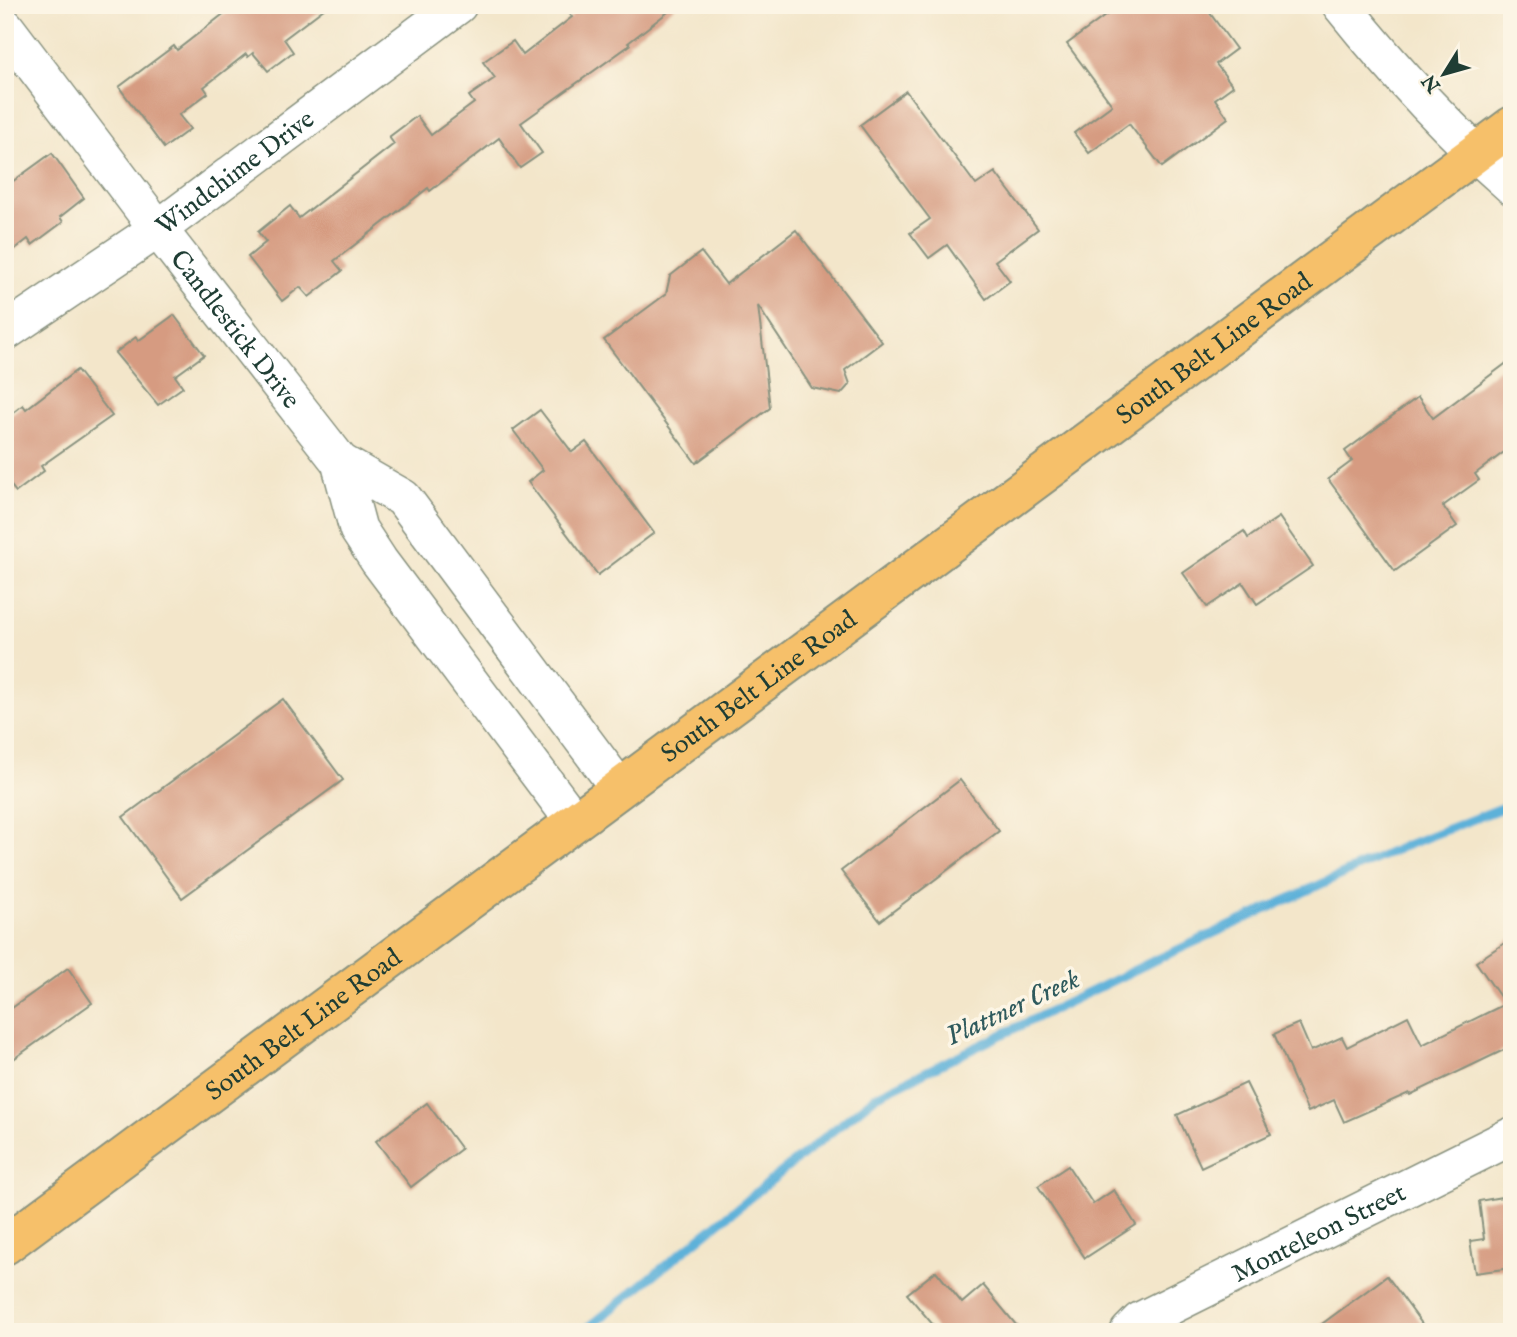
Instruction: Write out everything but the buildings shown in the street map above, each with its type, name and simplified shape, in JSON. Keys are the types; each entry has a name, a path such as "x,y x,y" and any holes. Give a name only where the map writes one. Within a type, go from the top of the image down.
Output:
{"main road":[{"name":"South Belt Line Road","path":"5,1245 1512,126"}],"street":[{"name":"Windchime Drive","path":"5,332 158,229 458,5"},
{"path":"1341,5 1405,82 1475,154 1512,186"},
{"name":"Candlestick Drive","path":"5,27 340,462 404,498 619,788"},
{"name":"Candlestick Drive","path":"340,462 358,529 379,561 574,821"},
{"name":"Monteleon Street","path":"1139,1328 1512,1136"}],"waterway":[{"name":"Plattner Creek","path":"583,1332 876,1096 1149,963 1402,847 1512,804"}]}
